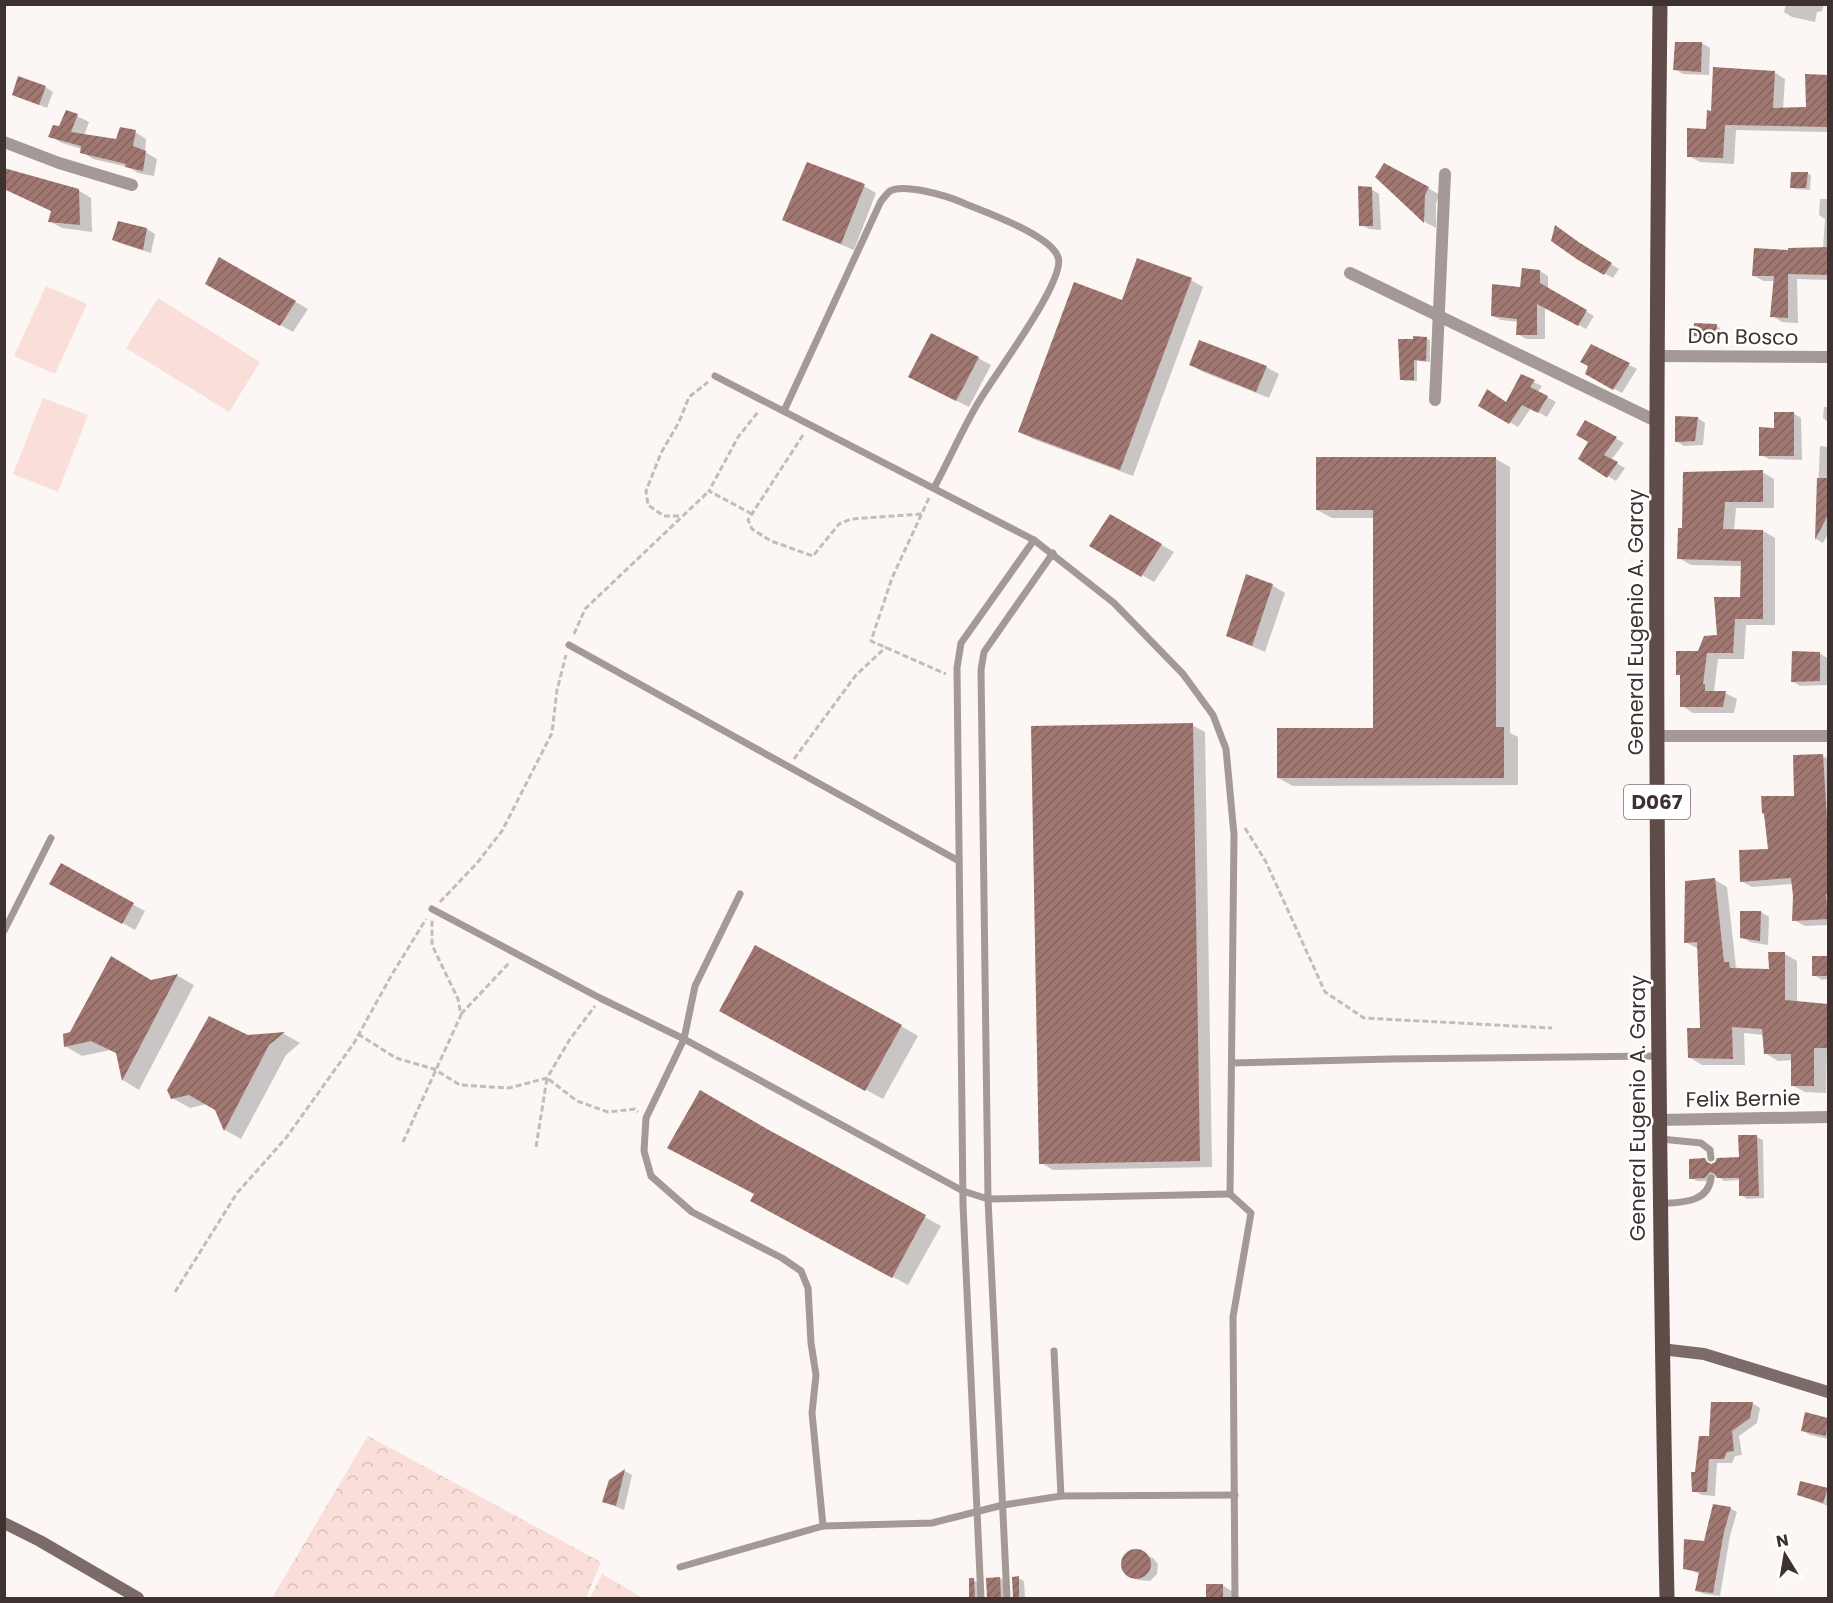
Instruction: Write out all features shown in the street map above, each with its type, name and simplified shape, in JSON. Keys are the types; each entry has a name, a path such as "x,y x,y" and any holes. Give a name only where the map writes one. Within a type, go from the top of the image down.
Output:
{"main road":[{"name":"General Eugenio A. Garay","path":"1660,4 1656,356 1658,1138 1666,1599"},
{"path":"1662,1349 1704,1354 1828,1392"},
{"path":"4,1523 40,1541 138,1599"}],"street":[{"path":"4,142 59,163 132,185"},
{"path":"1436,400 1445,174"},
{"path":"1350,273 1656,421"},
{"name":"Don Bosco","path":"1656,356 1828,357"},
{"path":"1657,736 1828,736"},
{"name":"Felix Bernie","path":"1658,1120 1828,1117"}],"lane":[{"path":"784,411 881,201 891,190 902,188 942,193 1028,231 1051,245 1059,258 1057,274 1018,344 978,402 934,488"},
{"path":"715,376 1034,540 1113,603 1137,626 1183,674 1213,715 1226,749 1234,835 1230,1194"},
{"path":"981,1599 963,1191 957,668 962,643 1034,540"},
{"path":"1007,1599 988,1199 981,670 984,652 1053,553"},
{"path":"569,645 959,861"},
{"path":"4,931 51,838"},
{"path":"740,894 695,986 684,1039 646,1118 644,1152 651,1176 692,1212 782,1258 801,1271 808,1288 811,1343 816,1375 812,1413 823,1526"},
{"path":"432,909 600,998 684,1039 963,1191 988,1199 1230,1194 1251,1213 1233,1317 1235,1599"},
{"path":"1232,1064 1391,1059 1658,1056"},
{"path":"1658,1138 1701,1143 1710,1150 1711,1158"},
{"path":"1659,1204 1695,1200 1703,1196 1710,1185 1711,1178"},
{"path":"1054,1351 1061,1496"},
{"path":"680,1567 823,1526 932,1523 1003,1505 1061,1496 1235,1495"}],"path":[{"path":"681,516 664,516 648,505 646,491 661,453 679,422 689,397 715,376"},
{"path":"175,1292 237,1193 286,1138 358,1034 432,909 477,863 502,831 552,733 556,690 569,645 585,609 709,491 738,437 766,402"},
{"path":"810,424 748,520 752,529 771,542 813,556 839,524 851,519 922,514"},
{"path":"934,488 892,578 871,641 957,679"},
{"path":"709,491 752,514"},
{"path":"788,767 856,675 886,647"},
{"path":"1231,806 1266,862 1325,993 1364,1018 1552,1028"},
{"path":"432,909 432,945 458,999 461,1015"},
{"path":"403,1142 461,1015 518,954"},
{"path":"536,1147 547,1078 570,1039 600,998"},
{"path":"358,1034 396,1058 435,1069 460,1085 509,1088 547,1078"},
{"path":"547,1078 577,1101 608,1112 635,1109 646,1118"}],"green space":[{"path":"46,286 87,304 55,374 14,356"},
{"path":"158,298 260,362 229,412 126,348"},
{"path":"43,398 88,415 58,492 13,474"},
{"path":"368,1436 601,1562 586,1598 272,1598"},
{"path":"602,1574 643,1598 590,1598"}],"building":[{"path":"1675,42 1702,42 1701,72 1673,70"},
{"path":"1713,67 1775,71 1773,108 1806,107 1805,74 1828,75 1828,127 1725,125 1723,158 1687,157 1687,128 1706,129 1707,110 1711,111"},
{"path":"18,76 46,86 39,105 12,95"},
{"path":"66,110 78,114 71,132 116,139 120,127 136,130 133,146 146,151 143,171 125,167 126,164 80,153 81,146 48,137 53,125 59,126"},
{"path":"807,162 865,184 841,244 782,220"},
{"path":"1384,163 1429,187 1425,195 1424,223 1375,177"},
{"path":"4,168 79,189 80,225 48,222 51,211 4,189"},
{"path":"1791,172 1808,172 1806,188 1790,188"},
{"path":"1358,186 1372,187 1373,226 1359,226"},
{"path":"118,221 147,228 143,250 112,240"},
{"path":"1555,225 1612,263 1604,275 1551,241"},
{"path":"1828,247 1828,275 1788,274 1788,318 1770,317 1774,276 1752,276 1754,248 1788,250 1788,248"},
{"path":"219,257 296,301 280,326 205,284"},
{"path":"1137,258 1192,278 1120,470 1018,432 1074,282 1122,300"},
{"path":"1522,268 1540,270 1540,283 1587,310 1578,326 1537,304 1537,335 1516,335 1517,319 1491,316 1492,284 1520,287"},
{"path":"1694,323 1717,324 1716,337 1693,336"},
{"path":"931,333 979,357 956,401 908,377"},
{"path":"1413,336 1427,337 1426,361 1414,360 1414,380 1400,380 1398,339 1413,339"},
{"path":"1199,340 1267,366 1256,392 1189,365"},
{"path":"1591,344 1630,363 1613,390 1585,374 1588,366 1580,362"},
{"path":"1521,374 1535,380 1530,387 1548,396 1538,413 1522,405 1509,424 1478,406 1487,389 1506,402"},
{"path":"1774,412 1794,412 1794,456 1759,456 1759,427 1774,428"},
{"path":"1675,416 1698,417 1695,441 1675,442"},
{"path":"1585,420 1617,437 1604,455 1618,462 1607,478 1578,459 1588,442 1576,435"},
{"path":"1316,457 1496,457 1496,727 1504,727 1504,778 1277,778 1277,728 1373,728 1373,510 1316,510"},
{"path":"1763,470 1763,502 1725,502 1723,529 1763,530 1763,619 1735,619 1733,653 1707,653 1703,684 1705,684 1705,691 1726,691 1723,707 1680,707 1680,675 1676,675 1676,651 1698,651 1704,636 1717,635 1714,597 1740,597 1741,561 1677,559 1678,528 1682,528 1683,472"},
{"path":"1817,478 1828,478 1828,515 1815,540"},
{"path":"1110,514 1162,544 1141,577 1089,546"},
{"path":"1246,574 1273,584 1252,646 1226,636"},
{"path":"1792,651 1820,652 1820,681 1791,682"},
{"path":"1193,723 1200,1161 1039,1164 1031,726"},
{"path":"1823,754 1828,836 1828,894 1826,894 1828,919 1792,921 1791,878 1740,882 1739,850 1768,849 1761,796 1794,796 1793,755"},
{"path":"61,863 134,903 122,924 49,884"},
{"path":"1715,878 1724,962 1729,962 1730,968 1769,969 1768,952 1785,952 1785,1000 1828,1004 1828,1048 1814,1048 1814,1086 1791,1086 1791,1054 1764,1054 1762,1029 1732,1027 1733,1059 1688,1058 1687,1028 1700,1028 1697,942 1684,943 1685,881"},
{"path":"1740,911 1761,911 1760,941 1740,938"},
{"path":"755,945 902,1025 865,1091 719,1011"},
{"path":"111,956 151,980 178,974 122,1081 116,1053 91,1041 64,1047 63,1034 70,1032"},
{"path":"1812,956 1828,956 1828,976 1812,976"},
{"path":"209,1016 248,1035 285,1032 269,1045 224,1131 215,1110 189,1095 171,1099 167,1090"},
{"path":"700,1090 926,1215 892,1278 750,1201 754,1194 667,1148"},
{"path":"1738,1135 1757,1135 1759,1196 1739,1196 1739,1178 1717,1178 1710,1172 1705,1178 1689,1179 1689,1159 1705,1158 1711,1164 1717,1158 1739,1157"},
{"path":"1711,1402 1753,1402 1750,1418 1732,1431 1734,1451 1727,1452 1724,1459 1709,1459 1707,1492 1692,1492 1691,1472 1695,1472 1699,1436 1709,1436"},
{"path":"1805,1412 1828,1418 1826,1436 1801,1431"},
{"path":"625,1469 616,1506 602,1502 609,1480"},
{"path":"1800,1481 1828,1488 1823,1503 1797,1495"},
{"path":"1713,1504 1731,1507 1713,1593 1695,1591 1699,1572 1683,1569 1684,1539 1704,1541"},
{"path":"1136,1549 1147,1553 1151,1564 1147,1575 1136,1579 1125,1575 1121,1564 1125,1553"},
{"path":"1019,1576 1019,1599 1013,1599 1012,1577"},
{"path":"1000,1577 1001,1599 987,1599 986,1578"},
{"path":"969,1578 974,1578 975,1599 969,1599"},
{"path":"1206,1584 1223,1584 1223,1599 1206,1599"}]}
